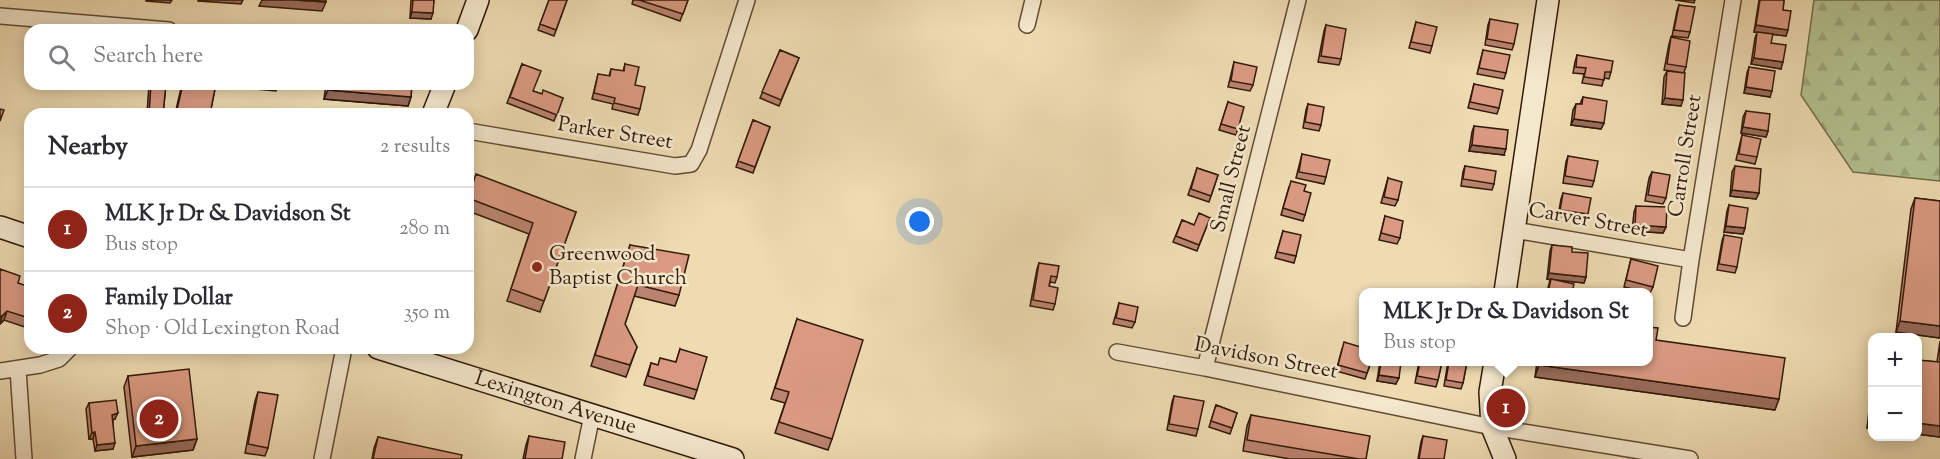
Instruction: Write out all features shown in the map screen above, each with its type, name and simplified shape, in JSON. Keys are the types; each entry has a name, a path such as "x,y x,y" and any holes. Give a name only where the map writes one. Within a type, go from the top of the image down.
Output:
{"street":[{"path":"468,24 478,0"},
{"name":"Parker Street","path":"474,132 675,166 690,164 699,150 747,0"},
{"path":"1027,25 1033,0"},
{"name":"Small Street","path":"1205,368 1298,0"},
{"path":"1506,288 1548,0"},
{"name":"Carroll Street","path":"1683,318 1733,0"},
{"path":"0,16 97,24"},
{"path":"435,108 443,90"},
{"path":"0,227 24,235"},
{"name":"Carver Street","path":"1514,230 1691,260"},
{"name":"Davidson Street","path":"1117,352 1492,427 1690,459"},
{"path":"0,371 40,365 59,359 64,354"},
{"path":"322,459 343,354"},
{"name":"Lexington Avenue","path":"397,354 727,458"},
{"path":"1494,366 1490,392 1492,427 1505,459"},
{"path":"18,369 24,459"},
{"path":"583,459 592,415"}],"green space":[{"path":"1814,0 1940,0 1940,181 1853,172 1801,95"}],"building":[{"path":"295,0 326,0 326,2"},
{"path":"413,0 434,0 433,13 412,12"},
{"path":"549,0 567,0 556,30 540,24"},
{"path":"639,0 688,0 683,14"},
{"path":"1760,0 1784,0 1783,10 1791,11 1788,30 1756,25"},
{"path":"1679,5 1695,7 1690,32 1674,30"},
{"path":"1490,19 1518,24 1514,44 1487,39"},
{"path":"1416,22 1437,27 1432,46 1411,42"},
{"path":"1326,25 1346,29 1341,59 1321,56"},
{"path":"1757,32 1773,34 1771,43 1786,45 1783,62 1754,58"},
{"path":"1671,37 1690,41 1686,67 1667,64"},
{"path":"780,50 799,58 781,100 762,92"},
{"path":"1483,50 1510,55 1506,73 1479,68"},
{"path":"1577,55 1613,61 1611,72 1605,72 1604,80 1584,77 1586,68 1576,67"},
{"path":"1234,62 1257,67 1253,85 1231,81"},
{"path":"522,64 541,71 533,91 542,94 543,90 563,98 557,115 510,97"},
{"path":"625,64 639,67 635,85 645,87 640,109 614,103 615,98 594,93 598,74 610,76 611,69 624,71"},
{"path":"1749,67 1775,71 1772,91 1746,87"},
{"path":"1667,71 1685,73 1683,100 1665,98"},
{"path":"1474,84 1503,90 1499,108 1470,102"},
{"path":"151,90 165,90 164,108 149,108"},
{"path":"182,90 215,90 211,108 177,108"},
{"path":"328,90 412,90 411,97"},
{"path":"1583,97 1607,101 1604,123 1574,119 1576,104 1582,104"},
{"path":"1228,102 1244,107 1238,129 1221,124"},
{"path":"1308,104 1324,107 1321,125 1305,122"},
{"path":"0,109 4,110 0,121"},
{"path":"1746,111 1770,114 1768,131 1743,127"},
{"path":"753,120 770,127 755,167 738,161"},
{"path":"1474,126 1508,130 1506,149 1472,145"},
{"path":"1742,135 1761,139 1757,157 1739,154"},
{"path":"1302,154 1330,160 1326,177 1299,172"},
{"path":"1568,156 1598,161 1594,181 1565,176"},
{"path":"1465,166 1496,171 1494,184 1463,179"},
{"path":"1735,166 1761,169 1759,193 1732,190"},
{"path":"1197,168 1218,175 1211,196 1191,189"},
{"path":"1652,172 1670,175 1666,198 1648,195"},
{"name":"Greenwood Baptist Church","path":"476,174 576,212 544,301 511,289 533,223 474,200"},
{"path":"1388,178 1402,182 1398,200 1384,197"},
{"path":"1291,181 1306,185 1304,191 1311,193 1305,215 1283,208"},
{"path":"1563,193 1591,198 1588,214 1560,210"},
{"path":"1915,198 1940,201 1940,326 1900,321"},
{"path":"1729,205 1748,208 1745,228 1726,226"},
{"path":"1636,206 1667,207 1666,227 1635,225"},
{"path":"1199,213 1210,218 1199,245 1176,236 1182,220 1194,225"},
{"path":"1385,216 1403,221 1400,238 1381,233"},
{"path":"1283,231 1301,235 1296,256 1277,252"},
{"path":"1724,235 1742,238 1737,267 1719,264"},
{"path":"630,245 689,255 679,295 638,285 625,324 637,347 630,365 595,355"},
{"path":"1552,245 1572,247 1572,252 1588,253 1586,277 1549,273"},
{"path":"1631,259 1658,266 1653,287 1626,280"},
{"path":"1039,263 1059,266 1057,277 1051,276 1049,286 1058,288 1055,304 1033,300"},
{"path":"0,269 20,276 18,283 24,285 24,316 7,311 0,316"},
{"path":"1551,279 1574,284 1573,288 1549,288"},
{"path":"1119,303 1138,307 1135,322 1116,318"},
{"path":"797,319 863,340 832,439 779,422 789,392 775,388"},
{"path":"1653,328 1658,328 1656,340 1785,358 1779,399 1546,366 1653,366"},
{"path":"1344,342 1359,346 1359,366 1370,366 1367,373 1338,365"},
{"path":"680,349 707,357 697,390 648,376 651,363 658,365 660,358 676,362"},
{"path":"1922,360 1940,362 1940,426 1922,424"},
{"path":"1380,366 1400,366 1399,378 1379,375"},
{"path":"1419,366 1441,366 1438,380 1417,376"},
{"path":"1448,366 1466,366 1463,383 1446,380"},
{"path":"189,369 197,439 136,446 128,376"},
{"path":"258,392 278,395 268,448 248,444"},
{"path":"1174,396 1204,401 1198,429 1169,424"},
{"path":"116,400 118,413 112,415 115,443 97,445 95,432 92,433 89,403"},
{"path":"1216,405 1237,413 1232,428 1211,421"},
{"path":"1251,415 1370,436 1366,459 1247,440"},
{"path":"529,436 565,442 562,459 525,459"},
{"path":"1423,436 1447,440 1444,459 1419,459"},
{"path":"378,437 462,455 461,459 373,459"}],"place":[{"name":"Greenwood Baptist Church","path":"537,267"},
{"name":"MLK Jr Dr & Davidson St","path":"1506,408"},
{"name":"Family Dollar","path":"159,419"}]}
